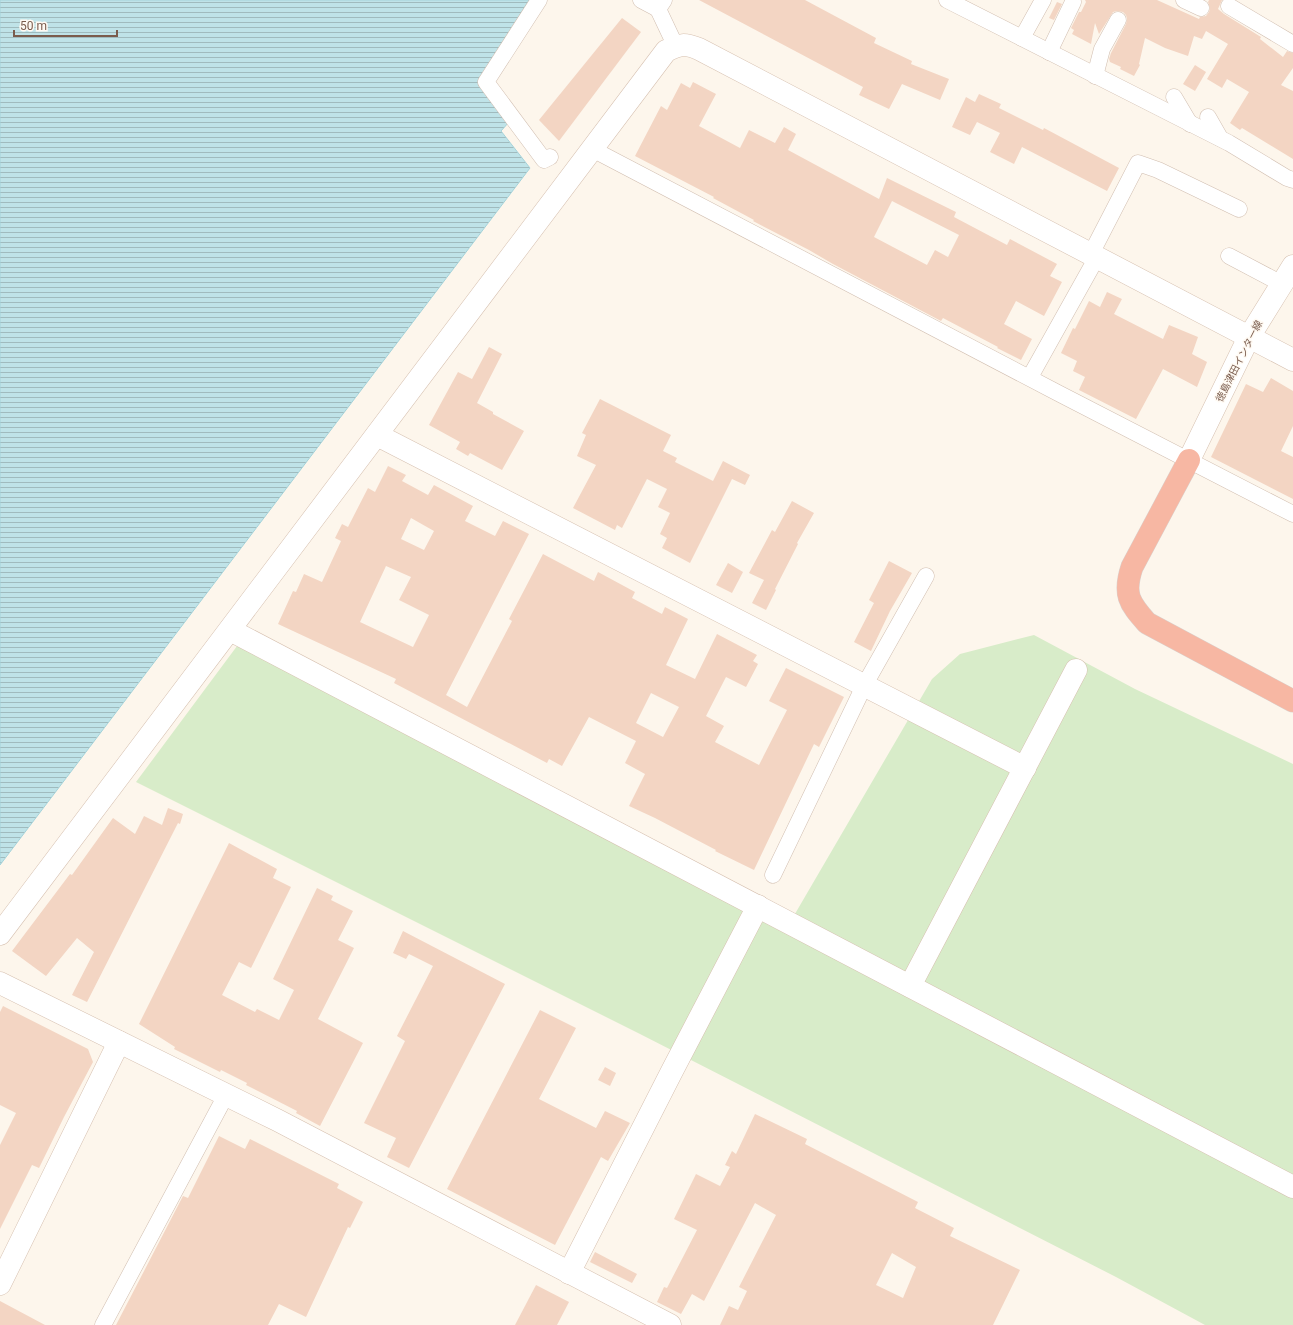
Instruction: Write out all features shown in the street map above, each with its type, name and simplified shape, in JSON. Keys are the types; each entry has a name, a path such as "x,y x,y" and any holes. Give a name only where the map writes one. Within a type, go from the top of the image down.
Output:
{"highway":[{"path":"1189,460 1132,567 1127,581 1128,596 1135,610 1148,623 1293,701"}],"street":[{"path":"538,0 486,82 544,160 550,157"},
{"path":"641,0 661,4 676,47"},
{"path":"947,0 971,6 1022,38 1220,138 1287,178 1293,180"},
{"path":"1022,38 1043,0"},
{"path":"1184,0 1201,8"},
{"path":"1049,52 1074,2"},
{"path":"1229,6 1293,44"},
{"path":"1095,76 1102,49 1118,20"},
{"path":"0,934 666,51 687,44 699,49 1293,360"},
{"path":"1174,97 1190,124"},
{"path":"1208,117 1220,138"},
{"path":"592,149 1058,393 1293,514"},
{"path":"1030,377 1094,256 1138,163 1158,170 1239,209"},
{"path":"1229,256 1287,275"},
{"name":"徳島津田インター線","path":"1189,460 1249,337 1287,275"},
{"path":"377,435 1025,768"},
{"path":"773,875 864,686 926,576"},
{"path":"230,630 1293,1187"},
{"path":"910,986 1076,670"},
{"path":"569,1273 667,1080 758,906"},
{"path":"0,983 226,1095 569,1273 643,1319 670,1325"},
{"path":"0,1284 119,1042"},
{"path":"103,1325 226,1095"}],"green space":[{"path":"1034,635 1135,689 1293,764 1293,1325 1205,1325 1116,1277 640,1034 136,782 243,638 792,919 932,679 960,654"}],"water":[{"path":"0,0 529,0 479,82 509,122 501,131 530,168 0,865"}],"building":[{"path":"699,0 805,0 876,38 874,43 912,61 911,64 949,79 940,100 902,84 889,109 859,95 863,87"},
{"path":"1085,0 1157,0 1199,19 1200,17 1206,16 1209,12 1209,0 1222,0 1218,9 1224,14 1261,37 1260,39 1283,57 1287,51 1293,53 1293,68 1281,85 1293,91 1293,159 1242,128 1240,130 1230,123 1249,92 1227,79 1222,88 1207,79 1228,44 1206,31 1202,39 1194,36 1188,56 1165,48 1145,38 1140,65 1134,76 1120,69 1121,67 1110,62 1109,59 1126,24 1126,15 1123,12 1113,12 1099,34 1095,23 1091,44 1072,34 1074,30 1071,28 1086,2"},
{"path":"1057,2 1062,4 1054,20 1049,18"},
{"path":"622,18 641,32 559,141 539,120"},
{"path":"1195,65 1206,72 1195,91 1183,84"},
{"path":"693,82 716,94 699,126 740,148 749,130 775,143 784,127 796,134 788,150 879,199 887,178 956,212 954,217 1007,245 1010,239 1057,264 1050,276 1062,282 1044,316 1016,301 1004,324 1032,339 1021,360 943,318 941,321 833,264 753,221 754,220 713,198 714,197 635,156 661,106 667,110 681,83 690,88","holes":["892,201 959,235 948,257 935,250 927,265 874,237"]},
{"path":"979,94 1001,104 999,108 1043,130 1044,128 1119,168 1107,191 1022,147 1014,164 990,152 1000,133 977,122 970,135 952,127 966,97 975,102"},
{"path":"1107,292 1122,299 1114,314 1163,339 1169,325 1198,337 1192,354 1207,362 1197,387 1163,369 1136,419 1079,390 1085,377 1073,371 1077,361 1061,353 1073,328 1075,329 1089,301 1100,307"},
{"path":"489,347 502,354 477,403 493,412 493,414 524,431 502,470 470,453 468,456 456,449 460,442 429,425 458,372 472,379"},
{"path":"1271,378 1293,391 1293,426 1281,451 1293,457 1293,499 1211,457 1246,384 1263,392"},
{"path":"600,399 671,435 663,451 677,458 675,462 713,481 723,461 750,475 745,485 732,479 690,563 662,548 667,538 660,534 670,513 658,507 667,489 647,479 622,528 617,525 615,530 573,508 596,465 577,456 586,435 582,433"},
{"path":"388,466 406,475 402,481 428,495 434,485 473,506 465,521 495,536 503,521 529,534 446,695 467,707 512,621 509,619 543,554 594,581 598,572 635,592 632,598 662,614 665,607 688,619 666,665 695,679 717,634 757,655 753,661 758,664 746,687 726,677 706,716 724,726 715,742 759,765 787,710 769,701 786,668 844,697 819,747 814,744 754,870 629,806 645,774 625,763 636,741 589,717 562,766 549,759 547,763 394,683 396,679 278,624 293,591 296,592 304,574 322,582 341,541 335,538 342,524 348,527 368,488 375,492","holes":["411,518 434,531 424,550 401,539","386,566 411,577 399,600 429,615 413,647 360,622","651,693 679,707 663,737 636,723"]},
{"path":"792,501 814,513 797,543 798,544 766,610 752,603 764,580 749,573 772,530 775,532"},
{"path":"889,561 912,573 890,611 871,651 854,642 874,603 869,600"},
{"path":"728,563 743,572 732,593 716,585"},
{"path":"168,808 183,814 180,824 178,823 87,1002 72,995 94,952 77,938 46,976 12,951 70,874 72,875 113,818 135,834 144,816 162,825"},
{"path":"229,843 277,869 273,878 291,887 251,968 239,962 222,995 255,1012 257,1009 279,1020 294,990 273,979 317,888 333,896 331,900 353,911 338,940 354,948 318,1019 363,1043 320,1126 296,1113 297,1111 246,1085 247,1083 221,1070 220,1072 174,1049 175,1047 139,1024"},
{"path":"403,931 505,984 409,1168 387,1157 396,1138 364,1123 405,1041 397,1036 433,966 409,954 406,959 393,953"},
{"path":"3,1006 88,1049 93,1062 39,1168 32,1165 0,1229 0,1145 16,1113 0,1105 0,1012"},
{"path":"540,1010 576,1028 539,1099 596,1128 605,1111 630,1123 608,1161 601,1157 555,1245 447,1189"},
{"path":"605,1067 616,1073 610,1086 598,1080"},
{"path":"755,1114 807,1139 805,1144 918,1202 915,1208 954,1228 950,1236 1020,1270 993,1325 720,1325 729,1306 738,1310 747,1291 739,1287 776,1215 755,1203 704,1301 692,1294 681,1314 657,1302 664,1287 667,1288 697,1230 674,1219 696,1174 720,1186 730,1167 725,1165 732,1151 736,1154","holes":["892,1253 916,1267 903,1298 876,1285"]},
{"path":"219,1136 245,1149 250,1139 339,1184 337,1188 363,1202 350,1228 348,1227 306,1317 279,1304 268,1325 116,1325 183,1196 188,1198"},
{"path":"595,1252 637,1274 632,1283 590,1262"},
{"path":"536,1285 569,1302 557,1325 515,1325"},
{"path":"0,1301 45,1325 0,1325"}]}
